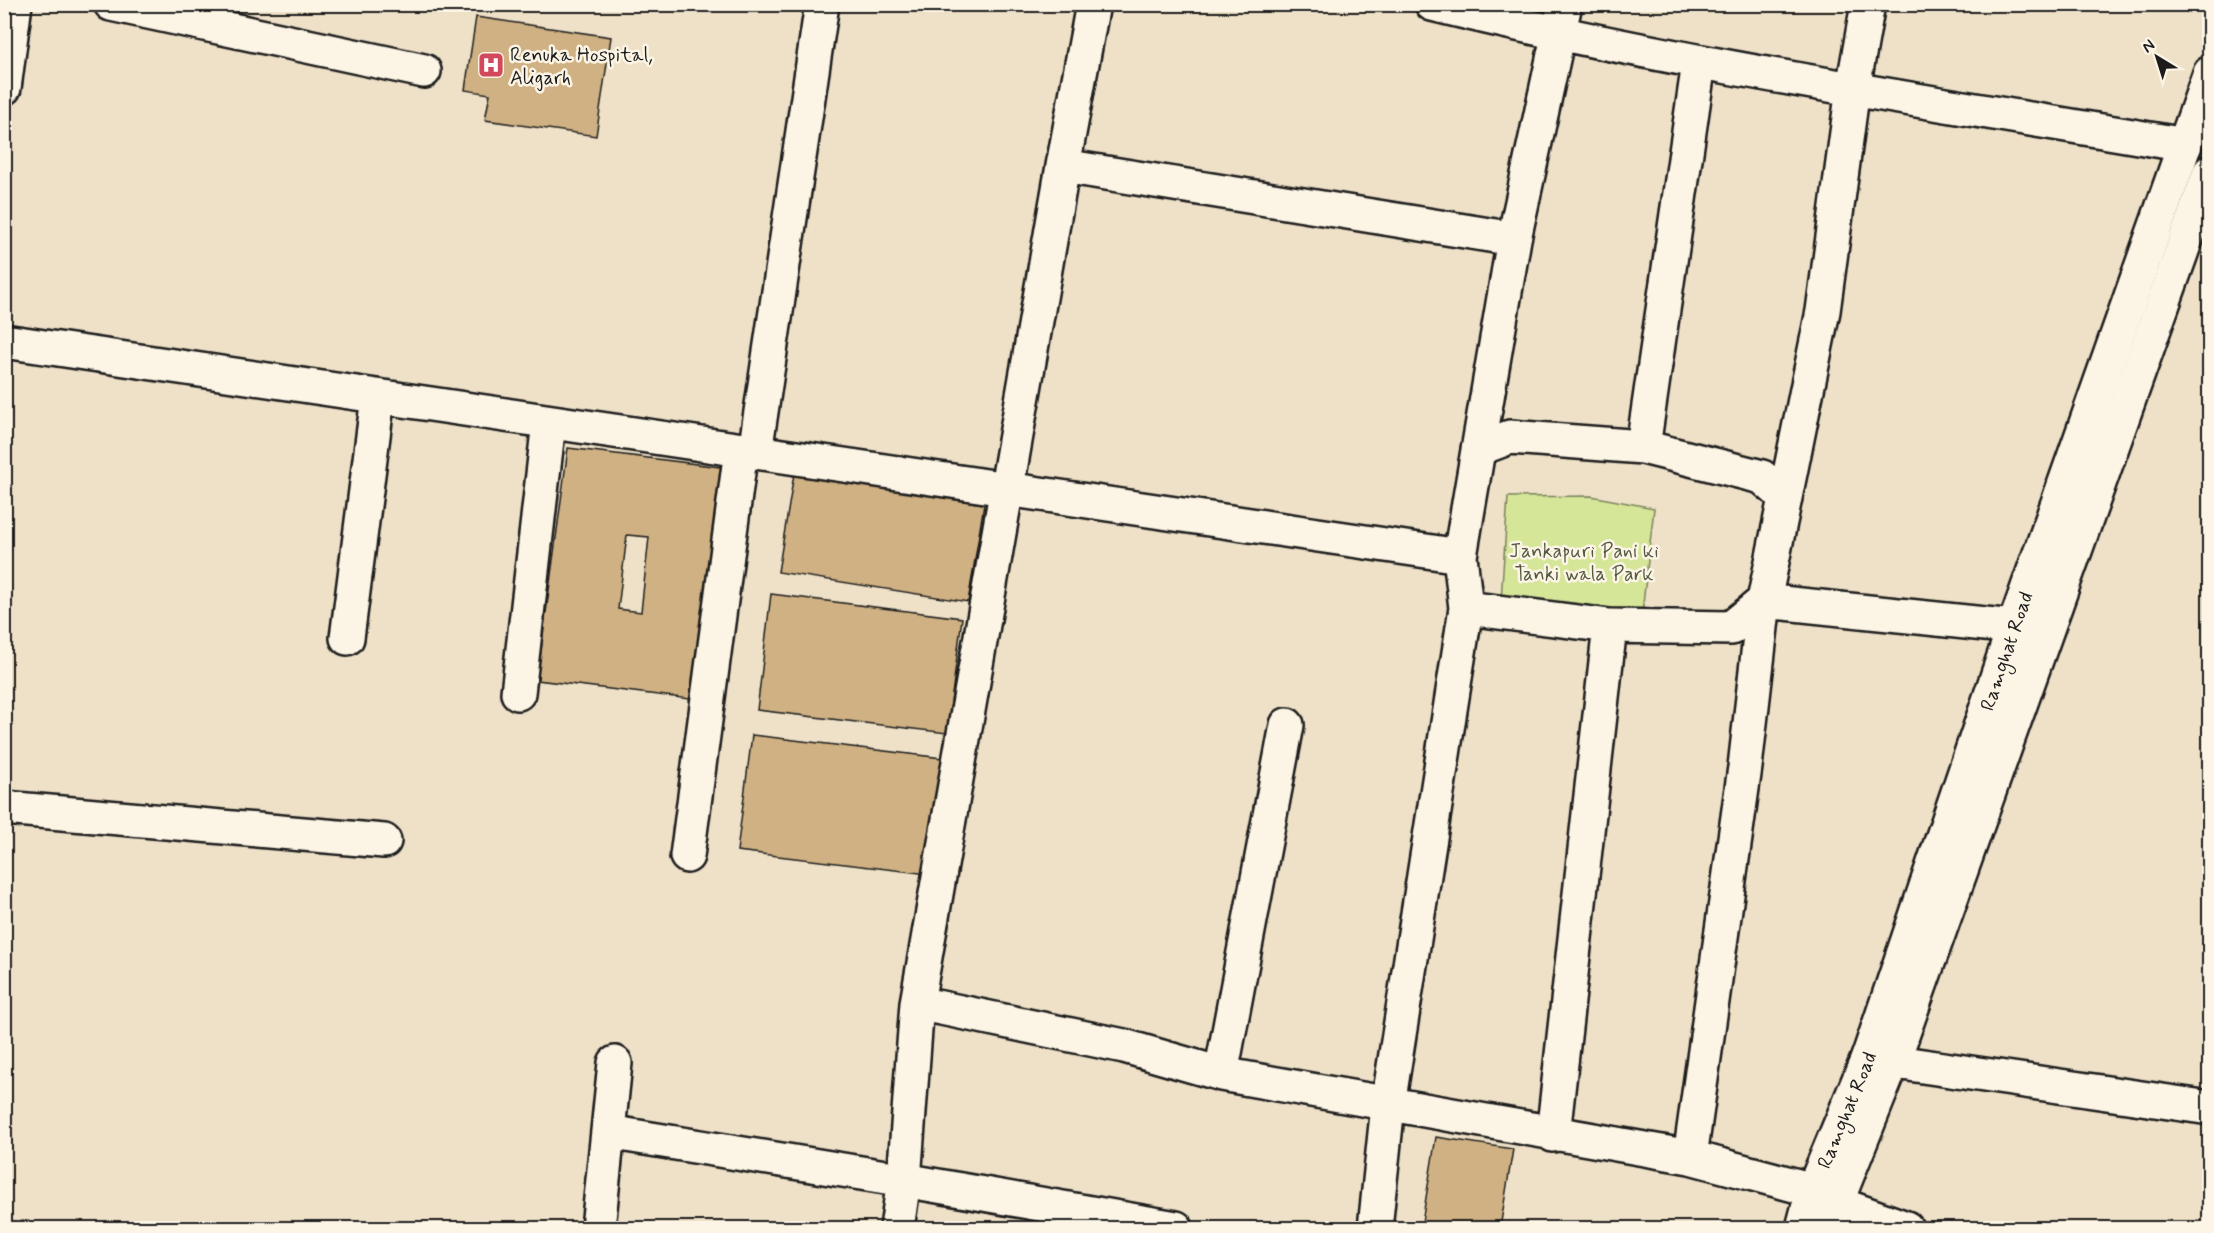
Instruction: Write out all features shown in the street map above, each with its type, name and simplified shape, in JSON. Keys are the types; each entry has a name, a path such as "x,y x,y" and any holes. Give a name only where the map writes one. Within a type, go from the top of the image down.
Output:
{"street":[{"path":"4,88 15,4"},
{"path":"111,4 424,70"},
{"path":"687,856 748,451 822,4"},
{"path":"897,1228 904,1180 917,1003 1092,4"},
{"path":"1432,4 1563,20 1699,63 2185,145"},
{"path":"1690,1157 1745,767 1764,601 1823,310 1853,88 1868,4"},
{"path":"1375,1228 1388,1105 1466,608 1460,556 1514,239 1563,20"},
{"path":"1643,447 1699,63"},
{"name":"Ramghat Road","path":"1881,1059 2014,627 2210,73"},
{"path":"1063,166 1514,239"},
{"name":"Ramghat Road","path":"1803,1228 1826,1207 2210,172"},
{"path":"4,341 1460,556"},
{"path":"347,638 378,397"},
{"path":"518,693 549,422"},
{"path":"1478,449 1510,437 1643,447 1762,477 1785,497"},
{"path":"1466,608 1610,626 1731,628 1764,601 2014,627"},
{"path":"1553,1135 1610,626"},
{"path":"1221,1074 1287,725"},
{"path":"4,808 384,841"},
{"path":"917,1003 1124,1046 1221,1074 1553,1135 1690,1157 1826,1207 1906,1228"},
{"path":"1881,1059 2210,1108"},
{"path":"598,1228 615,1063"},
{"path":"608,1132 904,1180 1176,1228"}],"green space":[{"name":"Jankapuri Pani ki Tanki wala Park","path":"1591,496 1654,508 1640,630 1501,600 1508,497"}],"building":[{"path":"476,17 611,37 596,136 485,120 490,94 465,90"},
{"path":"568,448 728,468 698,700 537,680","holes":["627,535 649,537 641,612 618,609"]},
{"path":"794,474 984,504 968,602 778,572"},
{"path":"771,594 962,618 947,733 757,710"},
{"path":"752,735 942,758 928,874 737,851"},
{"path":"1436,1137 1513,1149 1500,1228 1421,1228"}],"place":[{"name":"Renuka Hospital, Aligarh","path":"491,65"}]}
